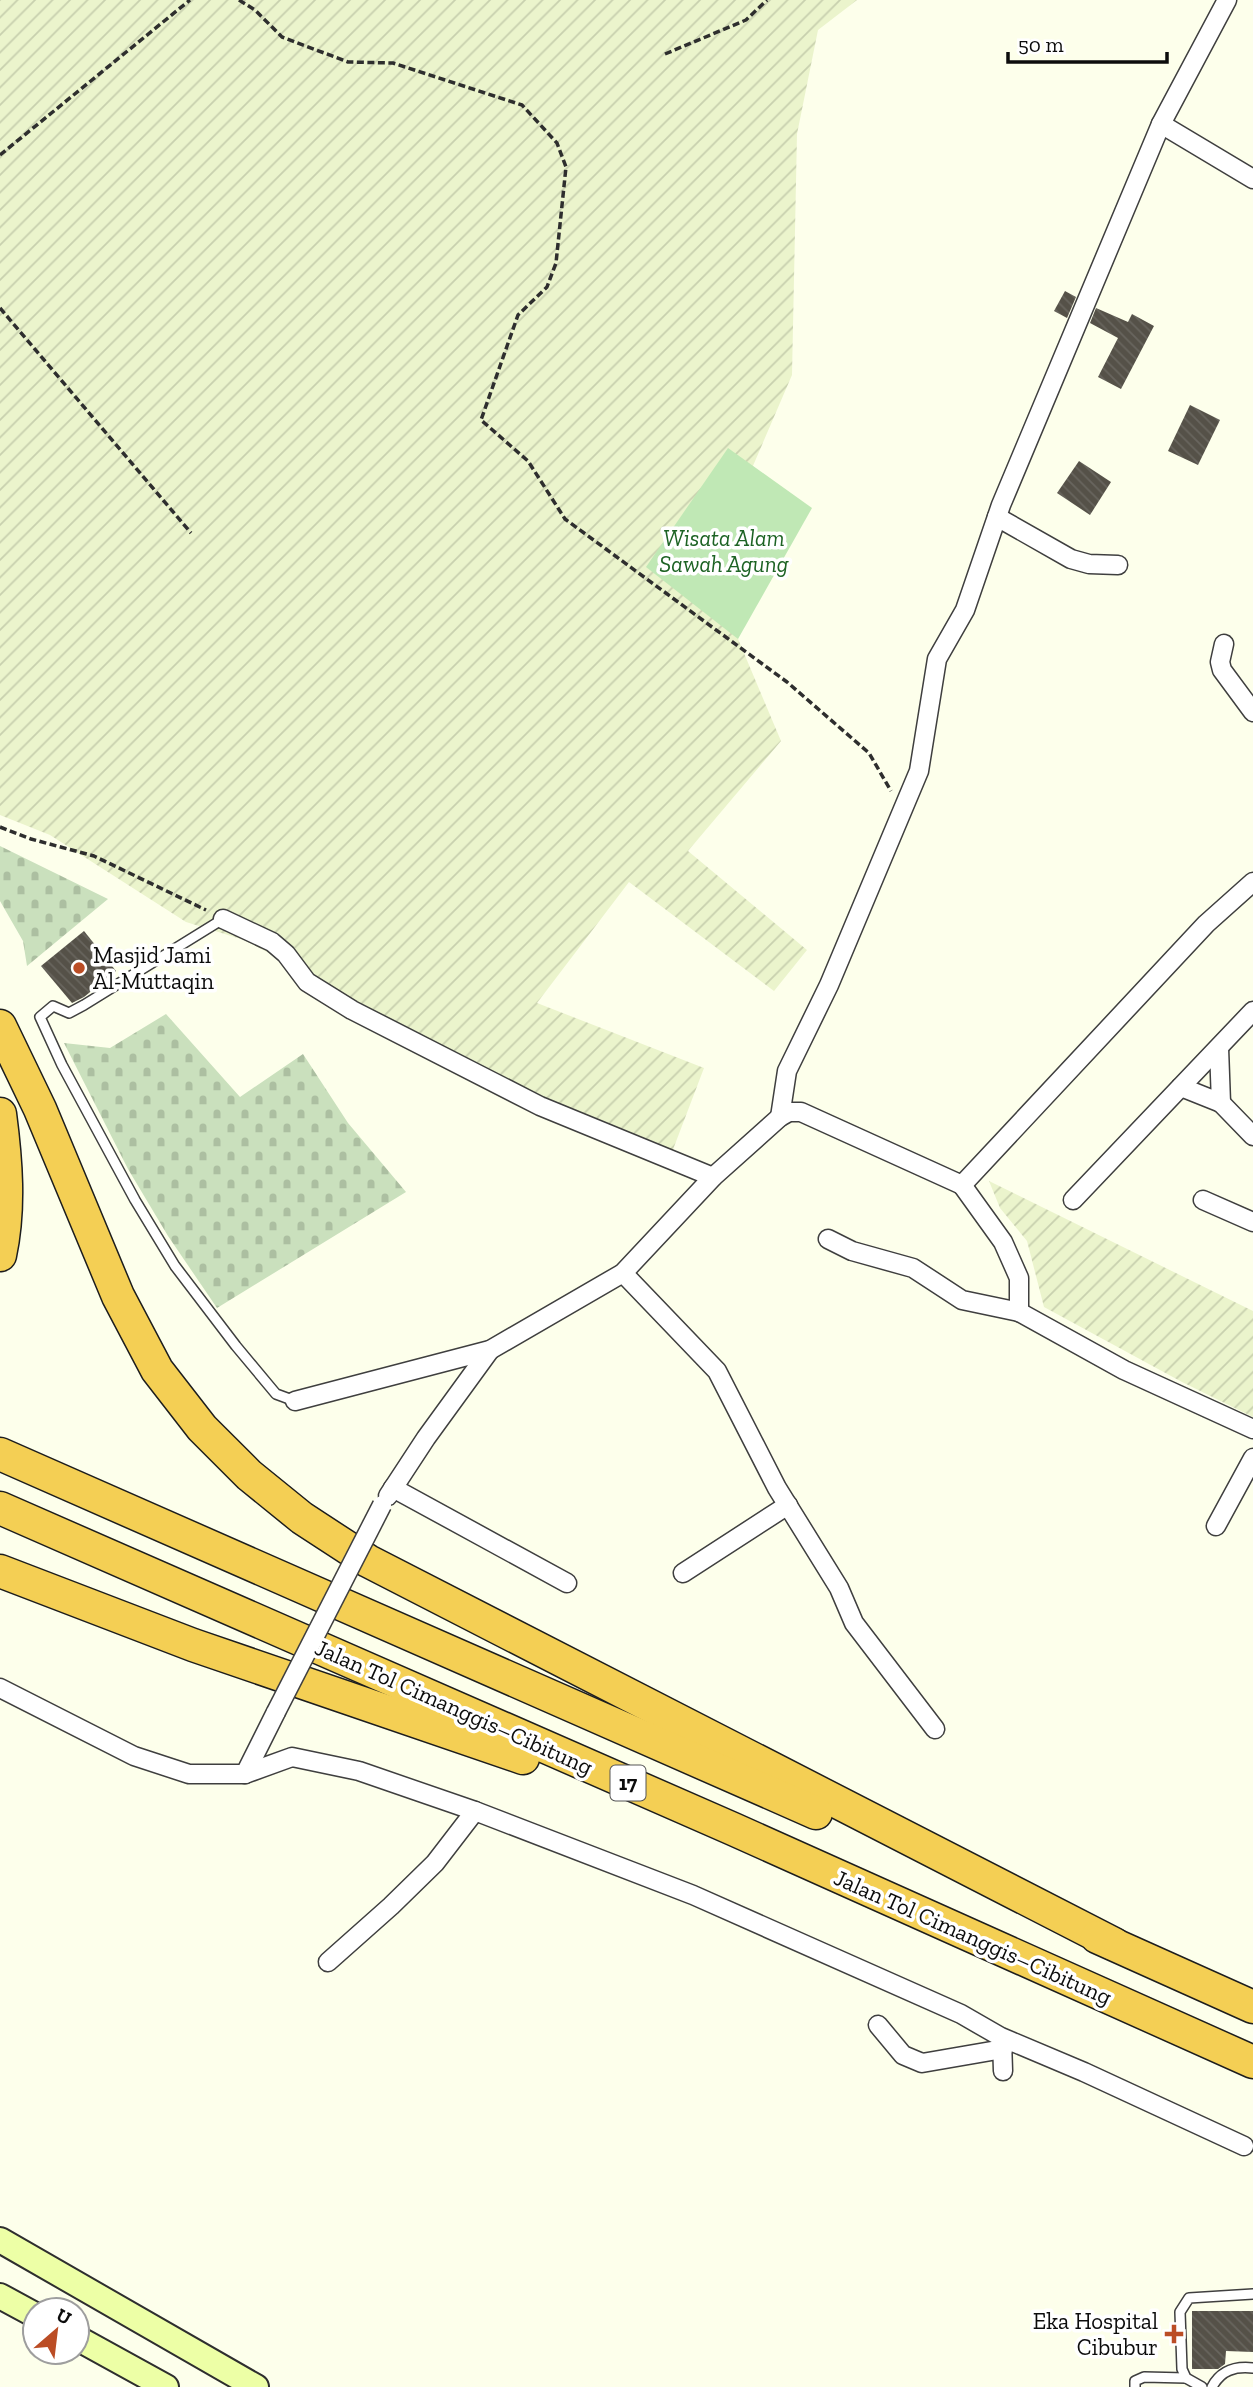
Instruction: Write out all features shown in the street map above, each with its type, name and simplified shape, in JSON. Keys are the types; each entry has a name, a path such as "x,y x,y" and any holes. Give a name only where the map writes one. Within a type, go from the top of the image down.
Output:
{"highway":[{"path":"0,1026 40,1109 118,1296 156,1370 202,1428 259,1483 302,1518 368,1561 1114,1944"},
{"path":"0,1114 6,1155 0,1255"},
{"name":"17","path":"0,1454 1253,2007"},
{"name":"Jalan Tol Cimanggis–Cibitung","path":"0,1508 733,1829 1253,2062"},
{"path":"0,1571 193,1645 733,1829"}],"street":[{"path":"780,1117 787,1072 829,985 919,771 937,659 965,610 997,517 1161,124 1227,0"},
{"path":"1161,124 1253,179"},
{"path":"997,517 1071,559 1089,564 1118,565"},
{"path":"1224,644 1220,662 1222,670 1253,712"},
{"path":"962,1185 1206,924 1253,881"},
{"path":"223,919 272,942 286,954 307,982 352,1010 540,1106 713,1177"},
{"path":"1073,1200 1253,1011"},
{"path":"1219,1048 1221,1103"},
{"path":"1181,1087 1221,1103 1253,1136"},
{"path":"295,1401 490,1350 623,1273 713,1177 789,1112 801,1112 962,1185 1003,1242 1019,1278 1019,1312"},
{"path":"1203,1200 1253,1222"},
{"path":"828,1240 852,1251 914,1268 962,1300 1019,1312 1124,1370 1253,1429"},
{"path":"623,1273 717,1371 788,1505 839,1588 854,1623 935,1729"},
{"path":"245,1774 382,1505 426,1438 490,1350"},
{"path":"1216,1526 1253,1458"},
{"path":"393,1488 567,1583"},
{"path":"683,1573 788,1505"},
{"path":"0,1688 134,1756 189,1773 245,1774 292,1757 359,1771 475,1811 693,1895 961,2014 1002,2043 1084,2071 1244,2146"},
{"path":"328,1962 435,1863 475,1811"},
{"path":"878,2025 903,2055 922,2063 1002,2043"},
{"path":"1002,2043 1003,2071"},
{"path":"0,2240 256,2387"},
{"path":"0,2296 21,2307"},
{"path":"91,2346 166,2387"}],"lane":[{"path":"223,919 84,1005 69,1013 53,1006 40,1017 62,1065 122,1176 175,1266 276,1394 295,1401"},
{"path":"1186,2378 1182,2369 1180,2312 1183,2303 1189,2298 1253,2294"},
{"path":"1212,2387 1218,2376 1233,2368 1253,2368"},
{"path":"1135,2387 1135,2381 1144,2376 1186,2378 1202,2387"}],"path":[{"path":"0,155 190,0"},
{"path":"239,0 255,10 282,37 348,62 393,63 522,105 557,143 566,167 556,263 547,287 518,315 481,420 528,461 565,519 787,682 869,753 902,810"},
{"path":"665,54 746,20 767,0"},
{"path":"0,308 191,533"},
{"path":"0,827 94,856 223,919"}],"green space":[{"path":"0,0 857,0 818,30 797,134 792,375 743,489 733,627 781,741 688,851 807,950 774,991 629,882 537,1003 704,1068 669,1160 344,1006 269,953 244,940 186,922 50,835 0,815"},
{"name":"Wisata Alam Sawah Agung","path":"728,448 812,508 738,639 646,567"},
{"path":"0,846 108,899 27,966 23,941 0,901"},
{"path":"166,1014 240,1097 303,1054 348,1123 406,1192 217,1308 168,1236 128,1169 64,1043 110,1048"},
{"path":"989,1181 1253,1311 1253,1417 1044,1307 1027,1241 1000,1208"}],"building":[{"path":"1065,291 1076,297 1067,318 1054,311"},
{"path":"1096,308 1128,322 1132,314 1154,326 1121,389 1098,377 1118,338 1090,323"},
{"path":"1190,405 1220,420 1198,465 1168,451"},
{"path":"1079,461 1111,482 1090,515 1057,493"},
{"name":"Masjid Jami Al-Muttaqin","path":"84,931 116,971 84,997 72,1003 41,966"},
{"path":"1192,2311 1253,2311 1253,2352 1226,2351 1225,2364 1218,2369 1192,2369"}],"place":[{"name":"Masjid Jami Al-Muttaqin","path":"79,968"},
{"name":"Eka Hospital Cibubur","path":"1174,2334"}]}
